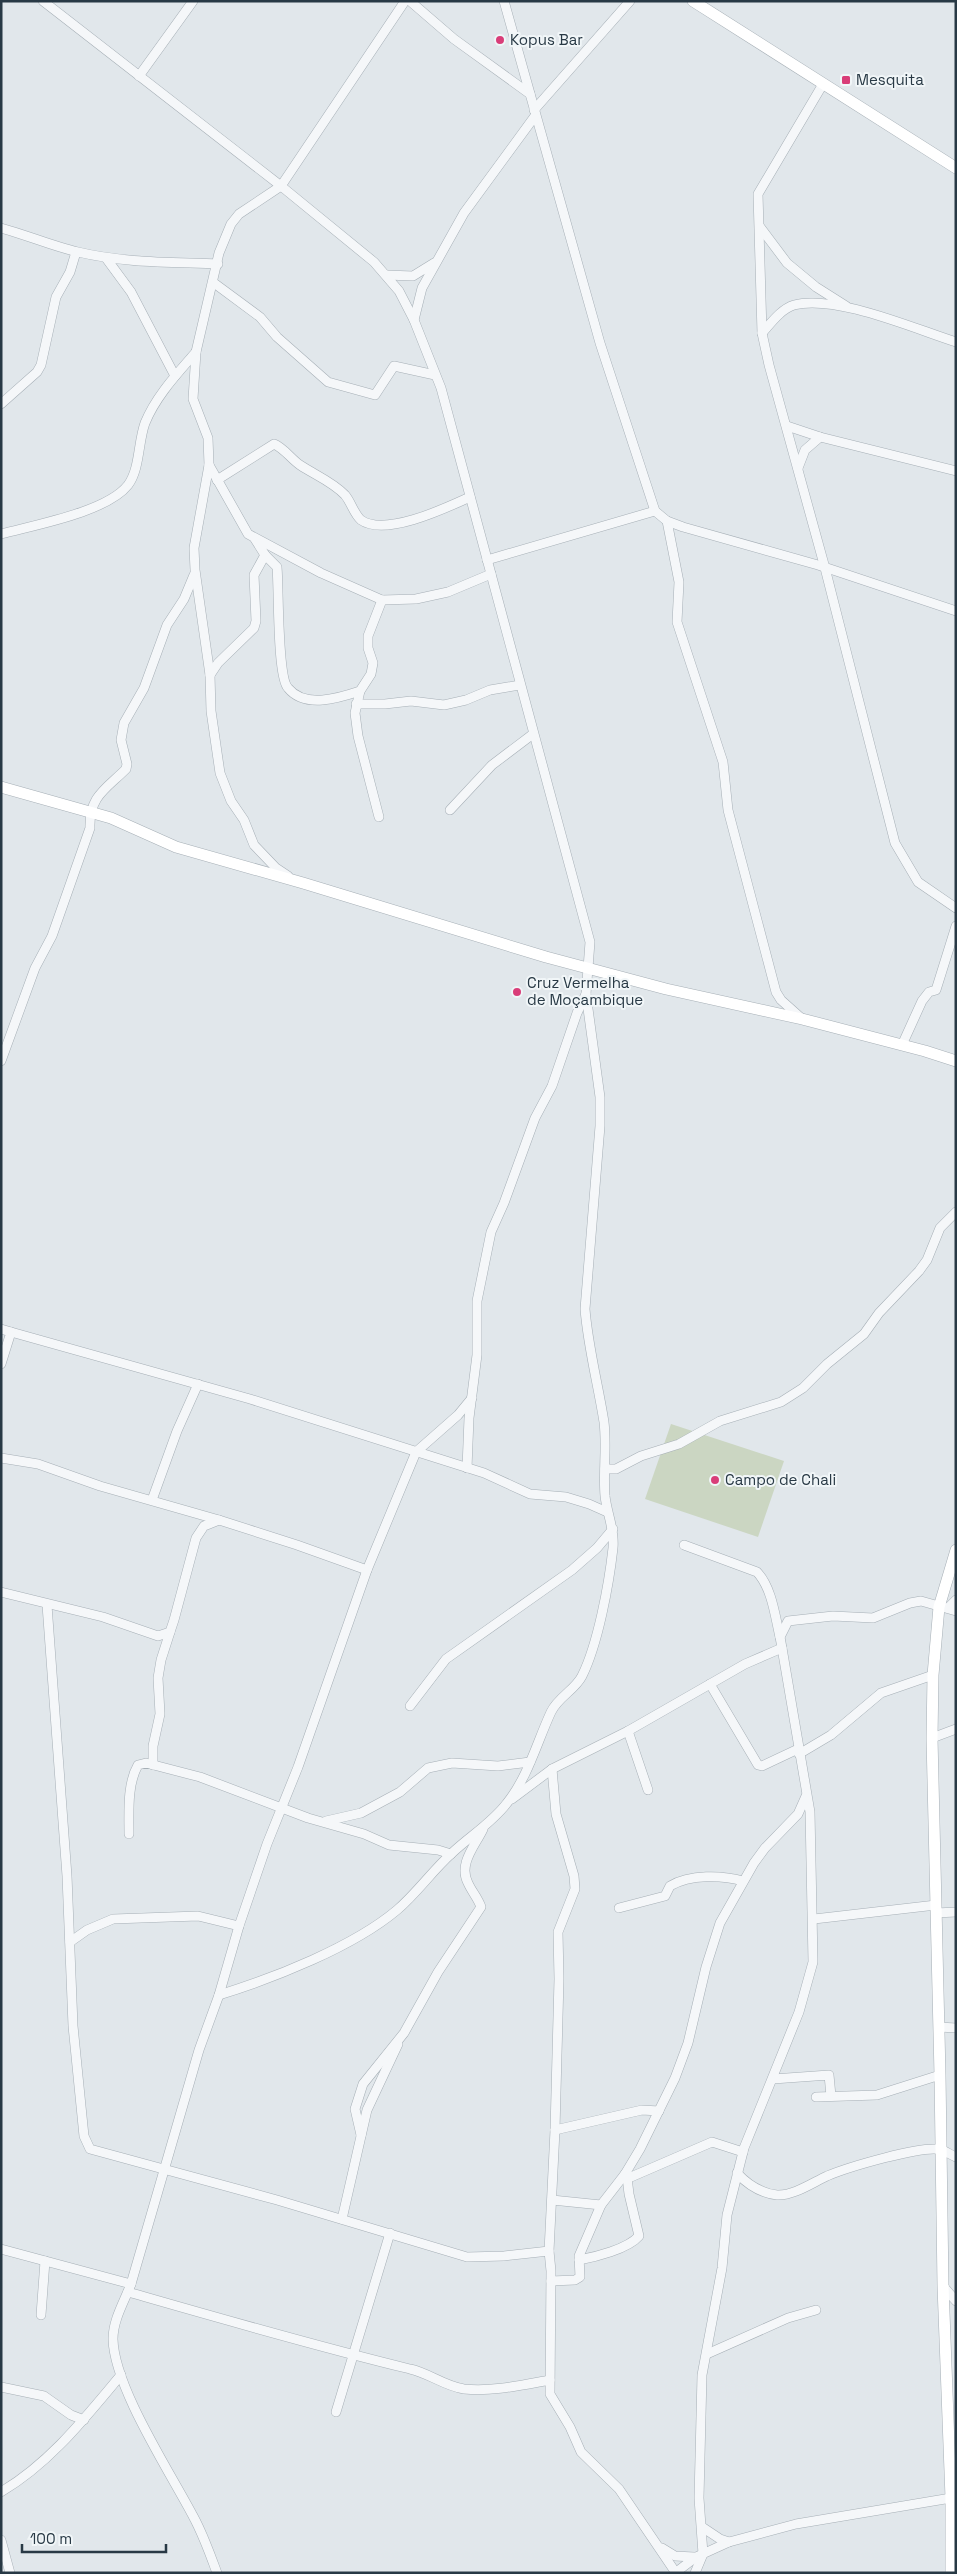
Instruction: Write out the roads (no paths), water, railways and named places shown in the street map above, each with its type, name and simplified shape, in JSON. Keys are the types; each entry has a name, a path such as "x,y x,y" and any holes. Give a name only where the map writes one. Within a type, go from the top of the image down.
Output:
{"street":[{"path":"43,1 281,186 374,262 399,291 414,320 436,374 589,939 586,994 600,1097 600,1126 585,1309 587,1336 604,1423 607,1512 612,1529 613,1546 604,1597 586,1667 576,1684 557,1703 552,1711 530,1762 508,1803"},
{"path":"139,76 193,1"},
{"path":"295,880 276,868 254,845 224,786 214,735 210,675 195,570 194,548 209,464 208,438 193,399 196,352 214,283 219,254 231,224 239,214 281,186 405,1"},
{"path":"410,1 454,39 530,94"},
{"path":"504,1 600,342 655,511 666,521 825,568 956,611"},
{"path":"414,320 422,288 464,212 535,113 630,1"},
{"path":"693,1 956,168"},
{"path":"823,84 758,194 762,333 769,365 825,568 895,843 918,882 956,908"},
{"path":"760,226 787,263 816,287 848,308"},
{"path":"1,228 76,252 106,258 137,262 218,264"},
{"path":"1,404 37,372 41,365 56,297 70,272 76,252"},
{"path":"106,258 131,292 175,376"},
{"path":"386,275 413,276 437,261"},
{"path":"214,283 260,317 277,337 328,382 375,395 394,366 436,374"},
{"path":"762,333 779,314 794,306 813,303 848,308 956,342"},
{"path":"1,534 90,509 121,492 129,484 133,475 144,425 152,408 175,376 196,352"},
{"path":"787,426 820,437 956,471"},
{"path":"798,468 805,450 820,437"},
{"path":"217,480 274,444 292,460 337,488 349,500 359,518 372,525 380,526 422,517 470,498"},
{"path":"209,464 243,527 255,538 321,573 382,600 416,599 448,592 491,574"},
{"path":"487,560 655,511"},
{"path":"666,521 679,582 678,622 724,762 728,810 758,930 776,992 791,1010 802,1019"},
{"path":"255,538 264,555 277,567 281,660 283,677 288,689 298,696 322,701 360,691"},
{"path":"210,675 218,663 254,628 256,621 254,575 264,555"},
{"path":"1,1061 35,968 58,919 90,828 90,813 100,792 126,769 127,764 121,740 124,723 144,688 167,625 190,586 195,570"},
{"path":"379,817 358,736 356,704 360,691 371,674 373,663 368,648 368,636 382,600"},
{"path":"356,704 386,704 411,701 444,705 466,700 490,690 520,685"},
{"path":"450,810 492,765 533,734"},
{"path":"1,787 134,826 176,846 587,968 666,989 802,1019 956,1061"},
{"path":"902,1045 922,1001 929,992 936,990 956,926"},
{"path":"467,1468 477,1354 476,1324 479,1282 490,1232 504,1204 535,1118 552,1086 577,1013 586,994"},
{"path":"605,1469 616,1469 641,1456 679,1444 720,1421 781,1402 803,1388 827,1364 864,1334 878,1313 919,1271 927,1260 940,1228 956,1212"},
{"path":"1,1329 198,1384 467,1468 530,1494 566,1498 589,1504 607,1512"},
{"path":"1,1364 11,1332"},
{"path":"152,1500 177,1431 198,1384"},
{"path":"218,2573 195,2519 155,2446 121,2375 114,2350 113,2336 116,2320 129,2288 199,2050 219,1995 239,1926 281,1807 298,1767 367,1570 416,1452 458,1415 472,1398"},
{"path":"1,1458 38,1464 100,1486 219,1520 297,1545 367,1570"},
{"path":"153,1765 153,1746 160,1714 158,1678 161,1660 196,1538 204,1526 219,1520"},
{"path":"410,1706 446,1659 572,1570 597,1548 612,1529"},
{"path":"684,1545 757,1572 763,1578 770,1598 782,1648 812,1835 814,1919 813,1962 799,2012 743,2152 727,2215 722,2268 702,2375 699,2498 702,2527 695,2573"},
{"path":"951,2573 951,2498 942,2286 942,2150 932,1738 933,1675 948,1609 956,1550"},
{"path":"1,1592 103,1618 158,1636 170,1632"},
{"path":"948,1609 956,1600"},
{"path":"780,1637 788,1621 797,1618 833,1616 873,1618 910,1603 920,1601 948,1609"},
{"path":"48,1605 69,1923 73,2026 84,2136 90,2149 342,2219 467,2257 504,2256 549,2251"},
{"path":"219,1995 283,1972 358,1937 397,1910 451,1854 508,1803 552,1769 628,1731 761,1656 782,1648"},
{"path":"710,1684 758,1765 762,1766 831,1735 881,1693 933,1675"},
{"path":"932,1738 956,1729"},
{"path":"628,1731 648,1790"},
{"path":"323,1822 360,1813 400,1792 428,1768 452,1763 498,1766 530,1762"},
{"path":"129,1834 129,1803 134,1771 142,1763 200,1777 323,1822 364,1834 389,1845 438,1850 451,1854"},
{"path":"552,1769 556,1814 574,1876 574,1889 558,1932 559,1979 555,2130 549,2251 551,2281 550,2394 570,2427 581,2452 619,2489 660,2547 675,2573 699,2555"},
{"path":"551,2281 578,2279 580,2277 579,2260 581,2248 601,2205 626,2175 650,2131 675,2078 688,2043 706,1967 720,1923 743,1881 765,1848 798,1814 806,1796"},
{"path":"342,2219 367,2110 404,2033 438,1972 481,1907 468,1884 464,1866 484,1826"},
{"path":"619,1908 665,1896 670,1886 681,1882 724,1876 743,1881"},
{"path":"814,1919 936,1909 956,1912"},
{"path":"70,1942 87,1930 113,1919 198,1916 239,1926"},
{"path":"69,1923 87,1930"},
{"path":"939,2027 956,2028"},
{"path":"361,2135 356,2117 358,2096 363,2084 404,2033"},
{"path":"773,2079 829,2075 831,2096"},
{"path":"816,2097 877,2095 940,2075"},
{"path":"555,2130 642,2110 658,2111"},
{"path":"626,2175 712,2142 743,2152"},
{"path":"738,2173 748,2184 756,2189 778,2195 790,2193 833,2173 924,2149 942,2150 956,2157"},
{"path":"579,2260 596,2256 639,2236 626,2175"},
{"path":"552,2200 601,2205"},
{"path":"336,2412 390,2233"},
{"path":"1,2249 352,2355 414,2370 440,2382 462,2388 487,2390 550,2380"},
{"path":"41,2315 45,2261"},
{"path":"942,2286 956,2301"},
{"path":"707,2354 788,2318 816,2310"},
{"path":"1,2492 26,2478 84,2420 121,2375"},
{"path":"1,2387 44,2396 71,2415 84,2420"},
{"path":"660,2547 675,2556 685,2558 699,2555 729,2542 796,2524 951,2498"},
{"path":"702,2527 720,2540 729,2542"},
{"path":"1,2540 10,2573"}],"place":[{"name":"Kopus Bar","path":"500,40"},
{"name":"Mesquita","path":"846,80"},
{"name":"Cruz Vermelha de Moçambique","path":"517,992"},
{"name":"Campo de Chali","path":"715,1480"}]}
